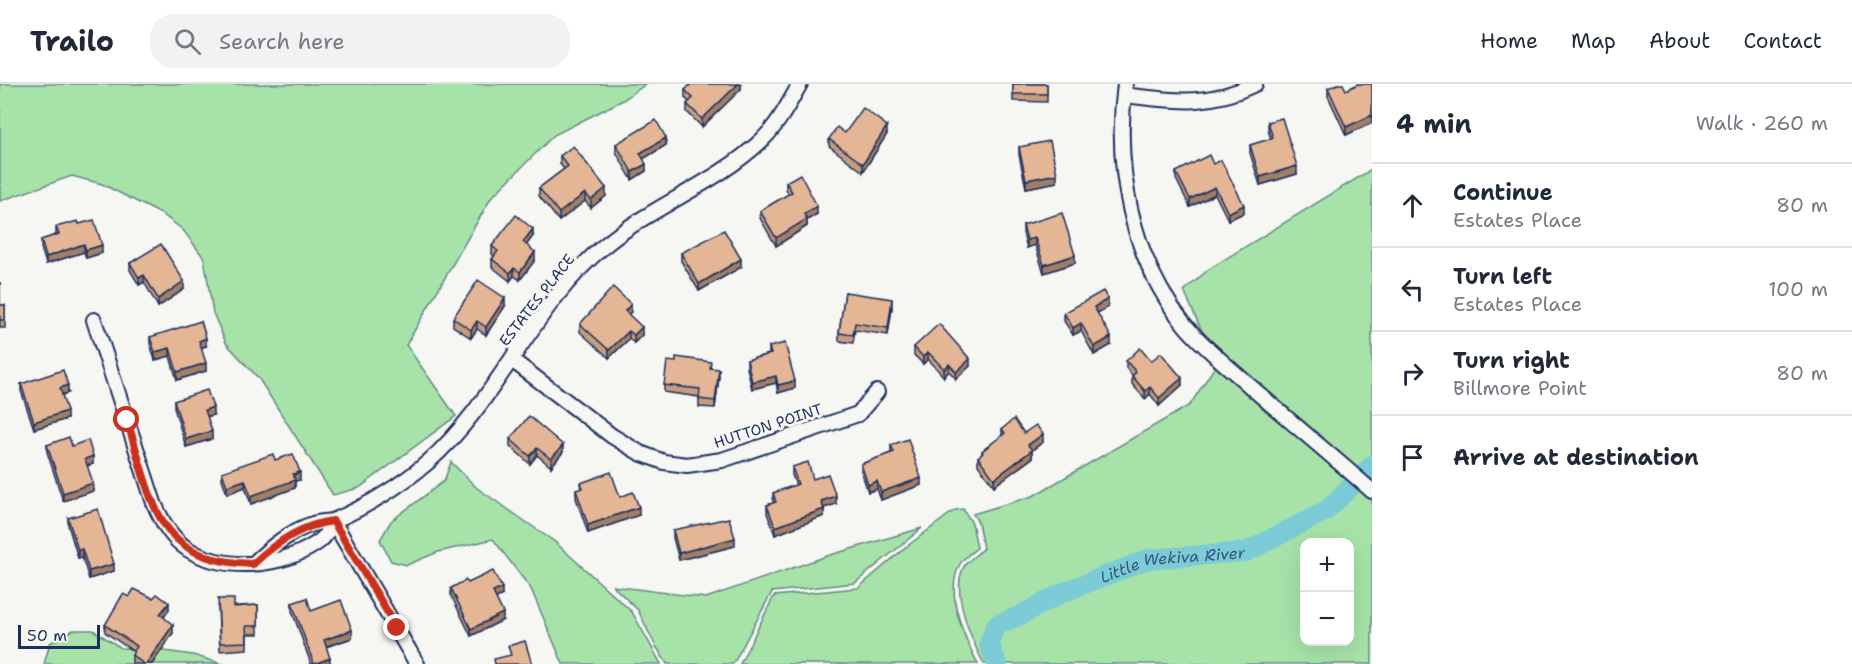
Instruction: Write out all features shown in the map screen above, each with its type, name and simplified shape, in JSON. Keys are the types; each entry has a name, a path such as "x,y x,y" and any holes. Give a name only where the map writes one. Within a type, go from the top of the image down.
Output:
{"street":[{"name":"ESTATES PLACE","path":"94,320 154,504 165,526 183,545 202,557 226,563 253,564 278,561 321,540 333,521 389,490 426,464 453,437 573,277 603,247 641,218 733,163 763,139 784,112 800,84"},
{"path":"1255,84 1232,95 1204,102 1178,102 1125,90 1121,138 1129,209 1140,244 1164,295 1185,325 1210,351 1372,491"},
{"name":"HUTTON POINT","path":"512,360 631,448 664,462 687,465 722,460 858,414 877,392"},
{"path":"333,521 417,664"}],"green space":[{"path":"0,84 646,84 623,100 554,135 491,198 406,345 456,416 359,488 333,495 259,379 226,343 213,313 204,258 183,230 163,215 102,184 72,176 0,201"},
{"path":"1372,169 1372,483 1204,336 1184,291 1209,269"},
{"path":"1212,361 1372,499 1372,664 984,664 968,629 961,601 961,575 965,565 983,548 978,522 973,514 1033,496 1190,405 1214,368"},
{"path":"451,462 477,488 555,542 632,612 661,664 563,664 531,589 493,539 438,552 407,565 391,561 380,540 391,521 444,481"},
{"path":"963,509 972,523 977,548 960,564 954,588 955,601 962,628 978,664 740,664 774,596 858,588 906,547 955,510"},
{"path":"922,528 855,583 772,592 733,664 667,664 638,610 613,586 706,598 827,556"},
{"path":"73,630 93,630 121,648 150,649 193,655 222,664 44,664 50,643"}],"building":[{"path":"691,84 738,84 702,119 687,104 693,98 685,90"},
{"path":"1013,84 1047,84 1047,94 1013,94"},
{"path":"1343,84 1346,90 1358,84 1372,84 1372,115 1346,127 1328,88"},
{"path":"863,108 887,126 863,164 829,139 837,127 845,133"},
{"path":"1282,118 1297,166 1260,177 1250,145 1273,138 1268,122"},
{"path":"656,120 666,138 640,153 646,164 632,172 616,144"},
{"path":"1050,141 1057,174 1026,180 1019,147"},
{"path":"573,146 606,188 591,200 585,193 559,213 539,188 568,166 560,156"},
{"path":"1209,155 1213,164 1221,160 1244,205 1228,213 1215,187 1190,199 1176,172"},
{"path":"800,174 817,206 804,214 807,219 776,238 760,211 792,192 786,182"},
{"path":"1062,213 1075,255 1044,265 1035,238 1027,240 1023,225"},
{"path":"516,215 533,229 523,242 535,252 520,272 514,268 510,273 492,259 498,251 492,246"},
{"path":"94,220 102,245 86,250 84,244 46,257 41,240 59,234 56,227 78,221 79,224"},
{"path":"724,230 741,259 699,284 681,253"},
{"path":"161,244 184,281 158,299 144,275 139,278 130,263"},
{"path":"478,280 505,298 486,327 477,321 471,330 453,318"},
{"path":"613,287 631,304 625,311 642,327 634,335 629,331 609,350 580,324"},
{"path":"1103,291 1108,299 1094,307 1111,337 1094,347 1081,323 1073,328 1064,313"},
{"path":"845,292 892,299 888,328 855,323 853,335 839,333"},
{"path":"0,305 5,305 5,320 0,320"},
{"path":"201,321 206,338 199,341 206,363 177,372 170,348 155,352 150,337"},
{"path":"939,324 970,359 956,372 949,364 944,369 928,352 923,357 914,347"},
{"path":"785,343 795,381 778,385 776,376 752,382 747,360 771,354 769,347"},
{"path":"1140,348 1151,361 1161,353 1182,378 1159,398 1150,387 1145,391 1132,376 1136,372 1126,361"},
{"path":"676,357 711,362 710,368 719,369 715,401 699,399 700,389 664,385 667,361 676,362"},
{"path":"63,370 68,385 60,388 67,411 34,422 21,384"},
{"path":"207,390 213,407 205,410 212,431 186,439 174,401"},
{"path":"529,416 563,445 551,459 537,448 530,456 510,439"},
{"path":"1014,419 1024,433 1036,425 1043,434 1028,445 1032,450 994,479 978,457 983,453 982,451 1005,433 1002,429"},
{"path":"69,437 72,446 88,440 93,456 85,459 93,483 63,493 47,445"},
{"path":"908,439 921,478 881,492 877,481 868,485 861,464 894,452 891,445"},
{"path":"273,454 275,460 293,454 300,472 293,474 295,480 251,496 245,480 227,486 222,472"},
{"path":"808,462 813,479 828,474 836,496 821,501 824,509 775,527 767,505 776,502 773,493 798,484 792,467"},
{"path":"611,472 620,497 633,492 639,507 588,525 576,490 583,488 581,483"},
{"path":"98,509 114,564 89,571 82,549 78,550 68,518"},
{"path":"729,518 735,538 679,553 673,530"},
{"path":"493,571 502,588 493,592 503,613 471,629 451,588"},
{"path":"134,589 153,598 157,594 169,603 160,614 173,625 146,664 132,655 137,646 105,625 123,594 129,597"},
{"path":"307,598 311,611 341,600 352,630 324,640 330,658 314,664 292,603"},
{"path":"218,599 234,599 234,607 258,605 258,626 246,626 247,642 220,643"},
{"path":"525,641 532,664 495,664 494,659 511,655 508,646"}],"waterway":[{"name":"Little Wekiva River","path":"997,664 989,644 996,625 1021,615 1064,592 1148,559 1246,552 1327,510 1372,465"}],"route":[{"path":"127,420 154,504 165,526 183,545 202,557 226,563 253,564 272,546 313,524 333,521 397,628"}]}
